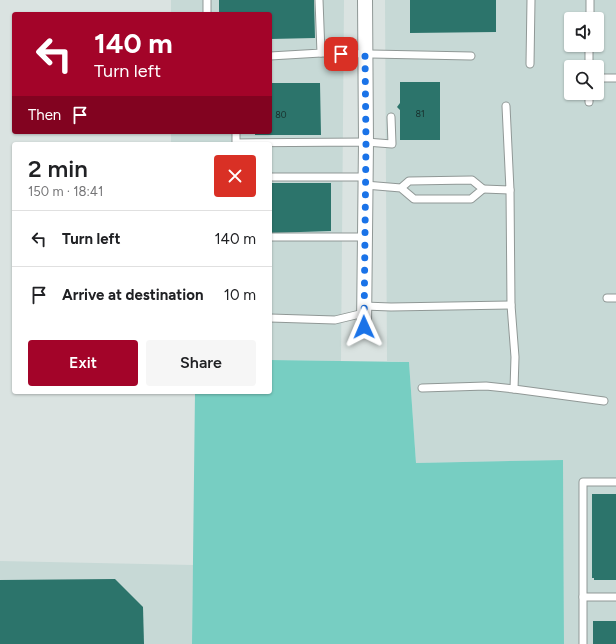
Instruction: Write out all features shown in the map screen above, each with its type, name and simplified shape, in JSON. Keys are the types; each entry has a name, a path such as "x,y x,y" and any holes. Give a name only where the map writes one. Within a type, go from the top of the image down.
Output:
{"street":[{"path":"364,316 366,142 365,0"}],"lane":[{"path":"207,0 207,12"},
{"path":"319,0 321,53"},
{"path":"530,64 531,0"},
{"path":"590,0 590,12"},
{"path":"272,56 321,53 471,56"},
{"path":"604,78 616,78"},
{"path":"506,106 510,190 511,305 515,357 514,389"},
{"path":"272,143 366,142 392,144 392,117"},
{"path":"272,177 365,181 401,188 414,199 471,199 483,189"},
{"path":"401,188 409,181 472,180 483,189 510,190"},
{"path":"272,237 365,237"},
{"path":"607,298 616,298"},
{"path":"272,318 335,320 364,316 392,307 511,305"},
{"path":"422,388 486,386 604,401"},
{"path":"583,644 583,482 616,482"},
{"path":"583,597 616,597"}],"shaded area":[{"path":"171,0 344,0 341,361 272,360 272,142 171,142 171,134 272,134 272,12 171,12"},
{"path":"385,0 616,0 616,644 564,644 563,460 416,463 409,362 387,361"},
{"path":"0,561 193,565 192,644 0,644"}],"green space":[{"path":"272,360 409,362 416,463 563,460 564,644 192,644 195,394 272,394"}],"building":[{"path":"219,0 314,0 315,38 272,39 272,12 219,12"},
{"path":"410,0 496,0 496,32 410,33"},
{"path":"400,82 440,82 440,140 400,140 400,110 397,107 400,103"},
{"path":"272,83 320,83 321,135 255,135 272,134"},
{"path":"272,183 331,183 331,231 272,233"},
{"path":"592,494 616,494 616,580 594,580 594,578 592,578"},
{"path":"115,579 143,607 144,644 0,644 0,580"},
{"path":"593,621 616,621 616,644 593,644"}],"route":[{"path":"341,54 365,55 366,230 364,327"}]}
